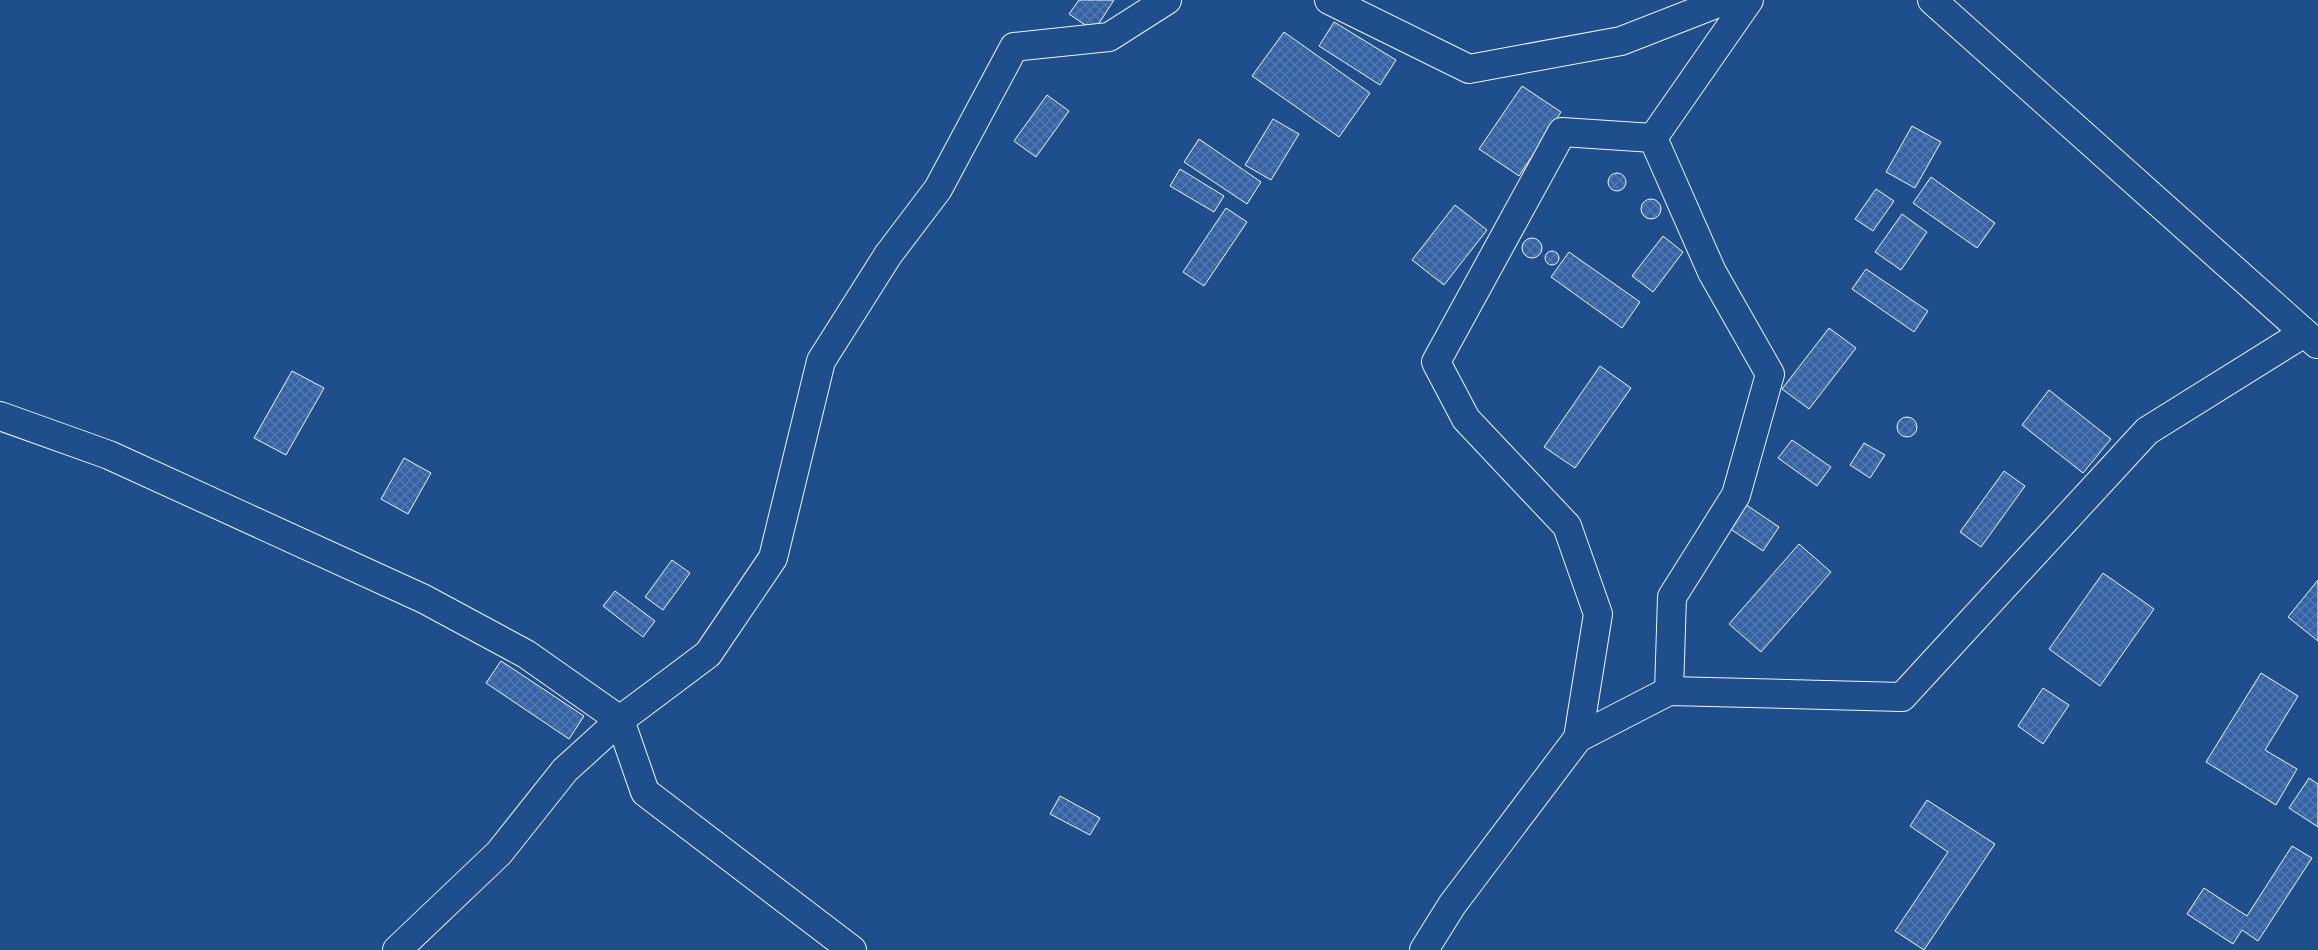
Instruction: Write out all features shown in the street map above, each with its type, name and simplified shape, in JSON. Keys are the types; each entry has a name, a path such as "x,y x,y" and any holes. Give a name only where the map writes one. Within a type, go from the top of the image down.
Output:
{"street":[{"path":"397,950 499,853 565,770 620,720 708,654 773,558 821,361 888,255 938,190 1014,47 1108,37 1167,0"},
{"path":"1329,0 1469,69 1621,41 1726,0"},
{"path":"1653,138 1749,0"},
{"path":"1424,950 1452,905 1578,738 1669,691 1902,697 2147,431 2311,339 1932,0"},
{"path":"1578,738 1598,614 1567,526 1466,419 1436,362 1562,132 1653,138"},
{"path":"1653,138 1712,272 1770,374 1736,495 1672,597 1669,691"},
{"path":"0,416 109,455 424,600 526,654 620,720 645,792 852,950"}],"building":[{"path":"1079,0 1114,0 1094,31 1069,14"},
{"path":"1334,22 1396,60 1380,85 1319,46"},
{"path":"1284,32 1370,93 1339,137 1252,76"},
{"path":"1522,86 1561,112 1519,176 1479,149"},
{"path":"1047,95 1069,111 1036,157 1014,141"},
{"path":"1273,119 1299,134 1271,180 1245,165"},
{"path":"1912,126 1941,142 1915,188 1886,172"},
{"path":"1199,139 1261,182 1247,204 1184,162"},
{"path":"1180,169 1224,196 1214,212 1170,186"},
{"path":"1613,173 1621,173 1626,178 1624,189 1613,191 1608,186 1608,178"},
{"path":"1931,177 1995,223 1977,248 1913,203"},
{"path":"1876,189 1894,201 1873,231 1855,219"},
{"path":"1651,199 1658,202 1661,209 1658,216 1651,219 1644,216 1641,209 1644,202"},
{"path":"1455,205 1487,230 1444,285 1412,260"},
{"path":"1226,208 1247,222 1204,286 1183,272"},
{"path":"1902,214 1927,232 1901,270 1875,252"},
{"path":"1663,236 1683,252 1653,292 1632,276"},
{"path":"1532,238 1539,241 1542,248 1539,255 1532,258 1525,255 1522,248 1525,241"},
{"path":"1549,251 1555,251 1559,258 1555,265 1549,265 1545,261 1545,255"},
{"path":"1569,252 1640,302 1622,328 1551,277"},
{"path":"1866,269 1928,311 1914,332 1852,289"},
{"path":"1829,328 1856,348 1809,409 1782,389"},
{"path":"1600,366 1631,388 1575,468 1544,447"},
{"path":"292,371 324,388 286,455 254,438"},
{"path":"2049,390 2111,439 2083,473 2022,425"},
{"path":"1907,417 1914,420 1917,427 1914,434 1907,437 1900,434 1897,427 1900,420"},
{"path":"1792,440 1831,467 1817,486 1778,458"},
{"path":"1864,443 1885,455 1870,478 1850,465"},
{"path":"404,458 431,473 408,514 381,499"},
{"path":"2004,471 2025,486 1981,547 1960,532"},
{"path":"1745,504 1779,527 1763,551 1729,528"},
{"path":"1799,544 1831,572 1761,652 1729,624"},
{"path":"672,560 690,573 663,610 645,597"},
{"path":"2103,573 2154,609 2100,686 2049,649"},
{"path":"2318,580 2318,641 2288,617"},
{"path":"615,591 655,621 643,637 603,606"},
{"path":"501,661 584,716 569,739 486,683"},
{"path":"2261,673 2298,696 2265,750 2297,769 2276,805 2206,762"},
{"path":"2043,688 2069,705 2043,744 2018,726"},
{"path":"2309,778 2318,784 2318,827 2289,808"},
{"path":"1060,796 1100,818 1090,835 1050,814"},
{"path":"1927,800 1995,844 1924,950 1895,931 1948,852 1910,826"},
{"path":"2292,846 2312,858 2258,941 2242,930 2233,944 2187,914 2204,888 2247,916"}]}
